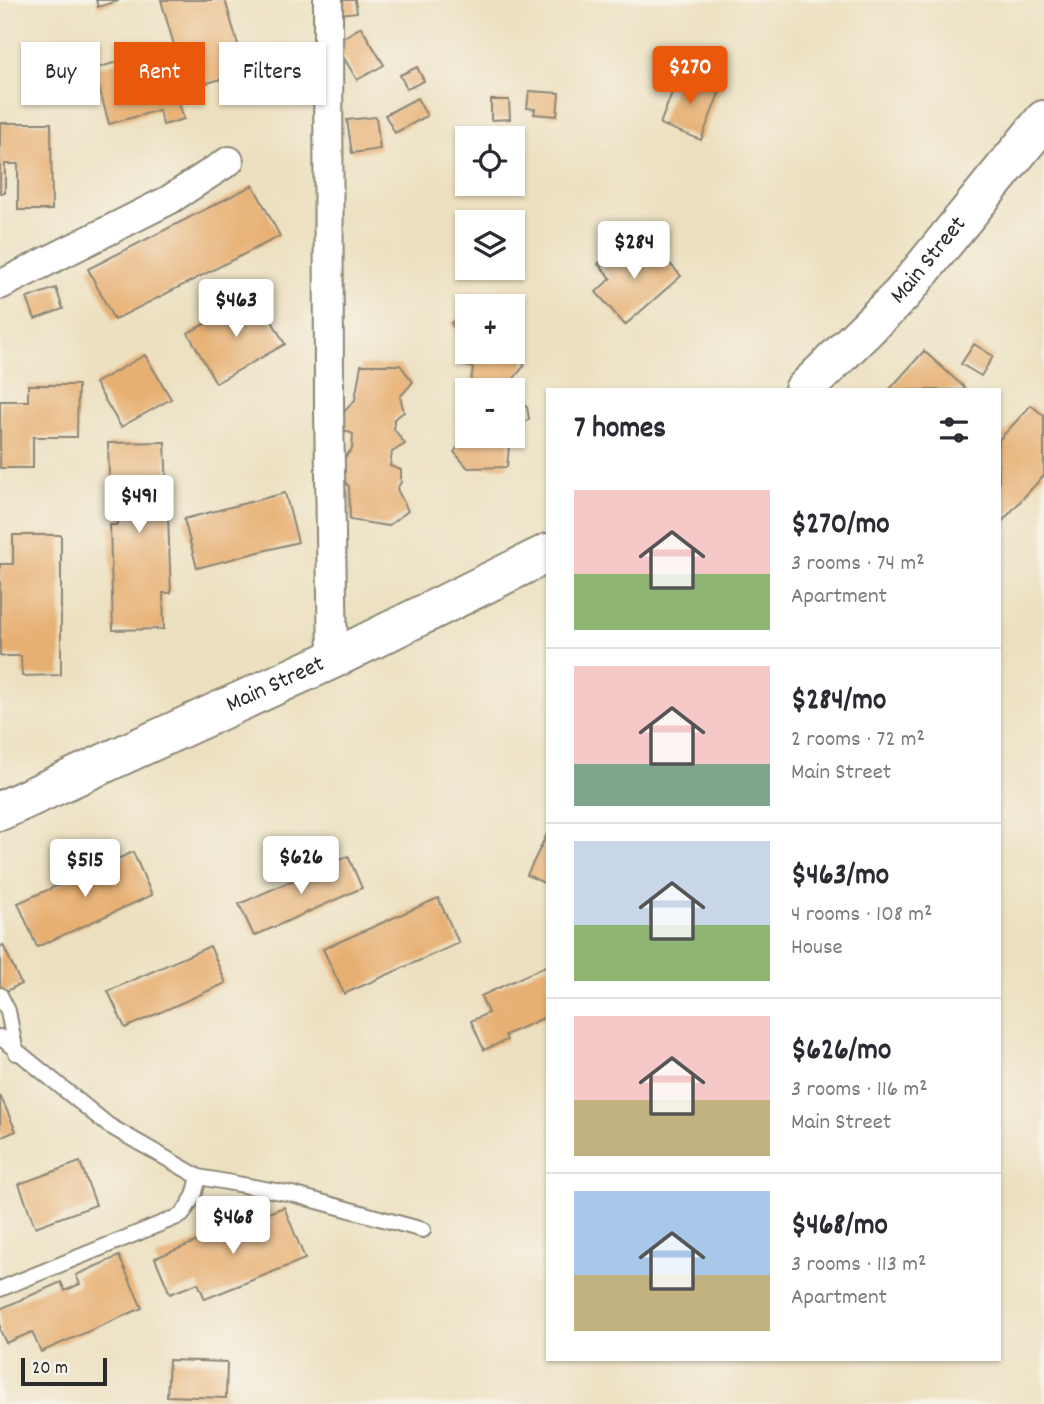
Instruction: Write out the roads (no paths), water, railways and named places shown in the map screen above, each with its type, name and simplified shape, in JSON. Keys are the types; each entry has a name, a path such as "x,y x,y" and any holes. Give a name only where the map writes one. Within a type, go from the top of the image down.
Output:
{"main road":[{"name":"Main Street","path":"806,388 902,294 1044,120"},
{"name":"Main Street","path":"0,811 332,659 546,554"}],"street":[{"path":"328,0 332,659"},
{"path":"0,285 169,200 229,161"}],"lane":[{"path":"0,995 8,1011 16,1053"},
{"path":"0,1037 16,1053 108,1125 200,1177 292,1194 423,1230"},
{"path":"0,1059 16,1053"},
{"path":"0,1289 182,1215 194,1196 200,1177"}]}
